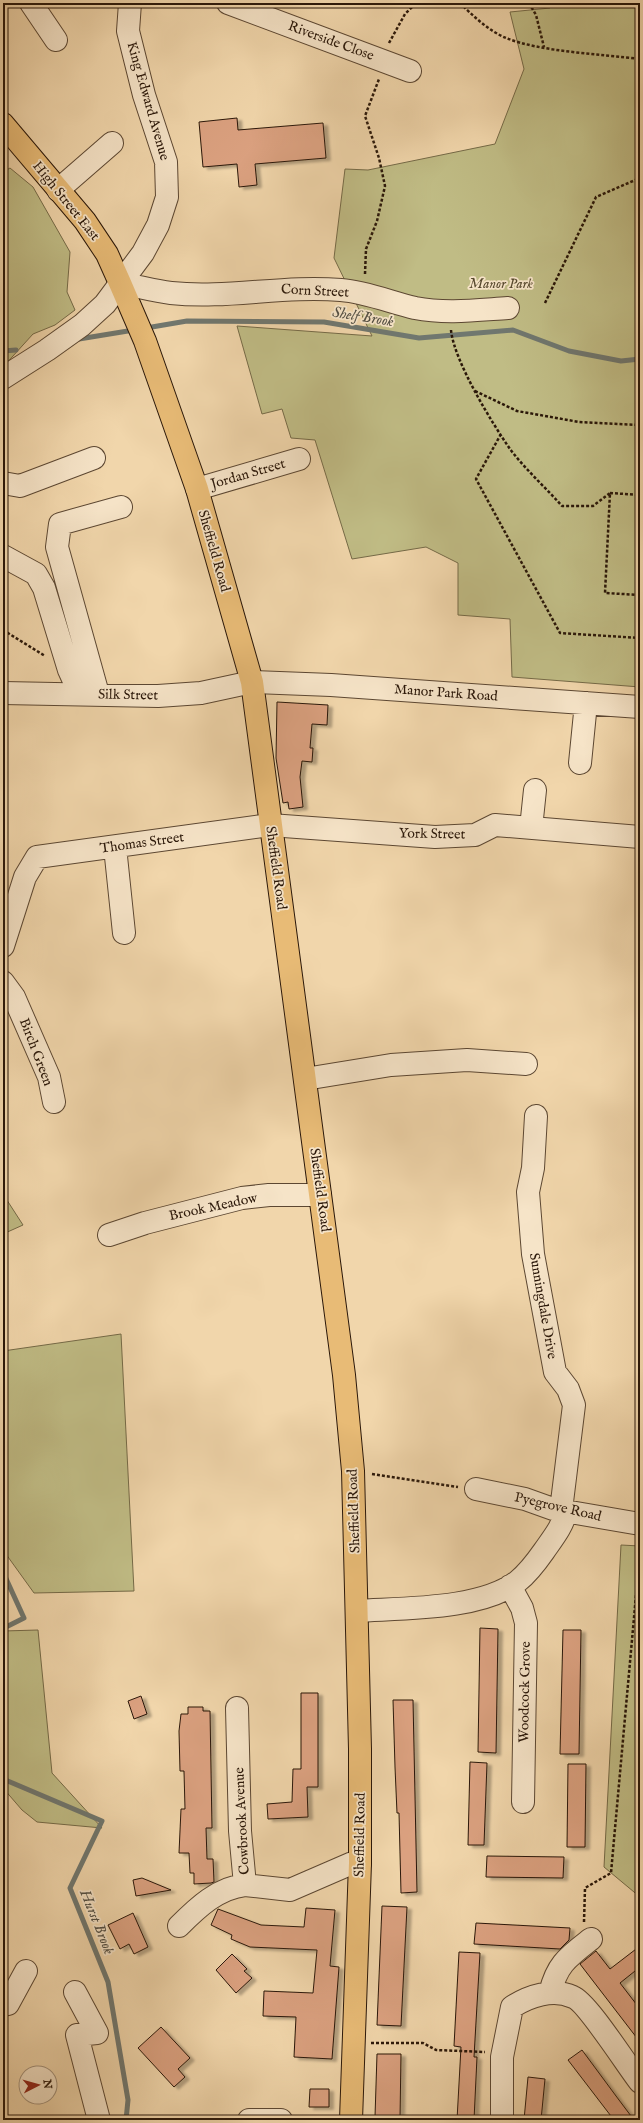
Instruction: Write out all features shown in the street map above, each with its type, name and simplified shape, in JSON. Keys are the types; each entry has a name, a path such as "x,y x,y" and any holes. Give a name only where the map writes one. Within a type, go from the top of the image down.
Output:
{"main road":[{"name":"High Street East","path":"3,124 85,221 107,254 120,283"},
{"name":"Sheffield Road","path":"120,283 145,341 197,489 252,682 350,1426 353,1471 357,1611 360,1863 351,2120"}],"street":[{"path":"31,3 56,40"},
{"name":"King Edward Avenue","path":"3,378 47,350 82,325 105,304 143,254 158,225 167,197 166,162 144,95 128,31 130,3"},
{"name":"Riverside Close","path":"228,3 410,71"},
{"path":"58,190 112,143"},
{"name":"Corn Street","path":"120,283 171,293 222,293 279,289 341,290 415,308 450,313 508,308"},
{"path":"3,484 20,486 94,458"},
{"name":"Jordan Street","path":"197,489 299,459"},
{"path":"89,694 57,546 60,524 121,507"},
{"path":"3,556 36,574 44,588 69,670 89,694"},
{"name":"Silk Street","path":"3,693 158,696 201,693 252,682"},
{"name":"Manor Park Road","path":"252,682 332,685 640,707"},
{"path":"580,763 586,703"},
{"path":"531,828 535,790"},
{"name":"York Street","path":"270,825 435,837 475,835 495,825 640,837"},
{"name":"Thomas Street","path":"3,946 25,877 38,857 270,825"},
{"path":"114,847 124,933"},
{"name":"Birch Green","path":"3,982 14,996 49,1077 54,1102"},
{"path":"305,1079 406,1064 467,1060 526,1064"},
{"name":"Sunningdale Drive","path":"536,1116 543,1145 533,1168 528,1192 537,1282 545,1312 549,1349 555,1372 568,1389 574,1405 563,1510"},
{"name":"Brook Meadow","path":"109,1235 146,1223 242,1198 269,1195 320,1195"},
{"name":"Pyegrove Road","path":"476,1489 525,1499 563,1510 640,1524"},
{"path":"357,1611 428,1608 480,1599 510,1586 518,1581 537,1560 563,1523 563,1510"},
{"name":"Woodcock Grove","path":"510,1586 522,1608 526,1622 523,1802"},
{"name":"Cowbrook Avenue","path":"237,1708 240,1831 245,1885 290,1890 344,1866 360,1863"},
{"path":"179,1926 196,1909 216,1895 236,1886 245,1885"},
{"path":"550,1993 558,1968 565,1959 587,1942"},
{"path":"3,2005 8,2004 26,1971"},
{"path":"75,1992 97,2033 77,2035 99,2120"},
{"path":"502,2120 503,2052 512,2007 526,1998 550,1993 574,1997 589,2012 640,2082"},
{"path":"249,2120 281,2120"}],"path":[{"path":"366,295 366,249 377,222 385,186 380,158 365,116 376,91 390,38 404,14 416,3"},
{"path":"460,3 475,18 506,38 544,47 640,58"},
{"path":"529,3 536,15 544,47"},
{"path":"545,303 596,197 640,178"},
{"path":"451,322 452,343 475,390 501,434 511,449 562,506 593,506 610,493 640,495"},
{"path":"475,390 517,411 579,422 640,425"},
{"path":"501,434 476,479 560,633 640,638"},
{"path":"610,493 605,594 640,595"},
{"path":"3,630 69,670"},
{"path":"353,1471 476,1489"},
{"path":"587,1942 585,1888 611,1873 640,1551"},
{"path":"353,2042 422,2043 436,2050 503,2052"}],"green space":[{"name":"Manor Park","path":"550,3 640,3 640,687 512,677 510,619 458,615 458,563 426,547 352,559 315,440 291,438 282,409 262,414 237,326 372,336 334,258 345,169 368,170 495,144 524,69 510,12 550,8"},
{"path":"10,168 33,187 70,252 67,292 75,310 55,325 33,334 3,367 3,172"},
{"path":"3,1194 23,1225 3,1234"},
{"path":"121,1334 134,1591 34,1593 3,1550 3,1351"},
{"path":"621,1545 640,1546 640,1897 604,1867"},
{"path":"38,1630 52,1773 102,1828 37,1822 22,1810 3,1788 3,1631"}],"building":[{"path":"237,118 238,130 323,123 326,158 255,164 257,185 239,187 237,164 203,167 199,122"},
{"path":"277,702 328,705 327,725 312,724 310,748 313,748 312,762 302,761 300,777 303,807 289,809 288,802 283,803 276,758"},
{"path":"480,1628 498,1629 496,1753 478,1752"},
{"path":"563,1630 581,1630 579,1754 560,1754"},
{"path":"301,1693 318,1693 318,1787 307,1787 308,1817 268,1819 267,1804 292,1802 293,1769 301,1769"},
{"path":"141,1696 147,1714 134,1719 128,1701"},
{"path":"393,1700 413,1700 417,1892 401,1893 399,1813 397,1813"},
{"path":"188,1707 203,1707 203,1711 210,1711 212,1828 206,1828 207,1859 213,1859 214,1882 211,1883 194,1884 194,1873 190,1873 189,1853 179,1853 181,1809 185,1809 184,1771 180,1771 179,1731 181,1714 188,1714"},
{"path":"470,1762 487,1763 484,1845 468,1845"},
{"path":"568,1764 586,1764 585,1847 567,1847"},
{"path":"487,1856 564,1857 563,1878 486,1877"},
{"path":"142,1878 171,1890 136,1896 133,1880"},
{"path":"382,1906 407,1907 401,2026 377,2025"},
{"path":"306,1908 335,1910 330,1966 339,1967 332,2059 294,2057 296,2017 263,2016 264,1991 313,1993 317,1950 250,1947 231,1939 232,1935 211,1925 218,1909 261,1925 304,1927"},
{"path":"133,1913 148,1947 134,1954 129,1944 120,1949 108,1925"},
{"path":"476,1923 570,1928 569,1940 560,1949 474,1944"},
{"path":"640,1946 640,1967 620,1983 640,2009 640,2042 580,1964 596,1951 610,1969"},
{"path":"459,1952 480,1953 474,2057 477,2057 474,2120 457,2120 461,2047 454,2046"},
{"path":"232,1954 247,1969 244,1971 252,1978 236,1993 216,1970"},
{"path":"161,2027 190,2058 178,2069 185,2077 174,2087 138,2048"},
{"path":"582,2050 634,2120 614,2120 568,2060"},
{"path":"377,2054 401,2054 400,2118 375,2117"},
{"path":"528,2077 545,2079 541,2120 524,2120"},
{"path":"310,2089 329,2089 329,2107 309,2107"}],"waterway":[{"name":"Shelf Brook","path":"146,328 187,321 324,322 419,338 513,330 569,351 621,361 640,359"},
{"name":"Shelf Brook","path":"79,339 134,330"},
{"name":"Shelf Brook","path":"3,351 16,350"},
{"name":"Hurst Brook","path":"3,1572 24,1618 8,1626 3,1625"},
{"name":"Hurst Brook","path":"3,1779 102,1821 70,1888 108,1982 128,2100 126,2120"}]}
